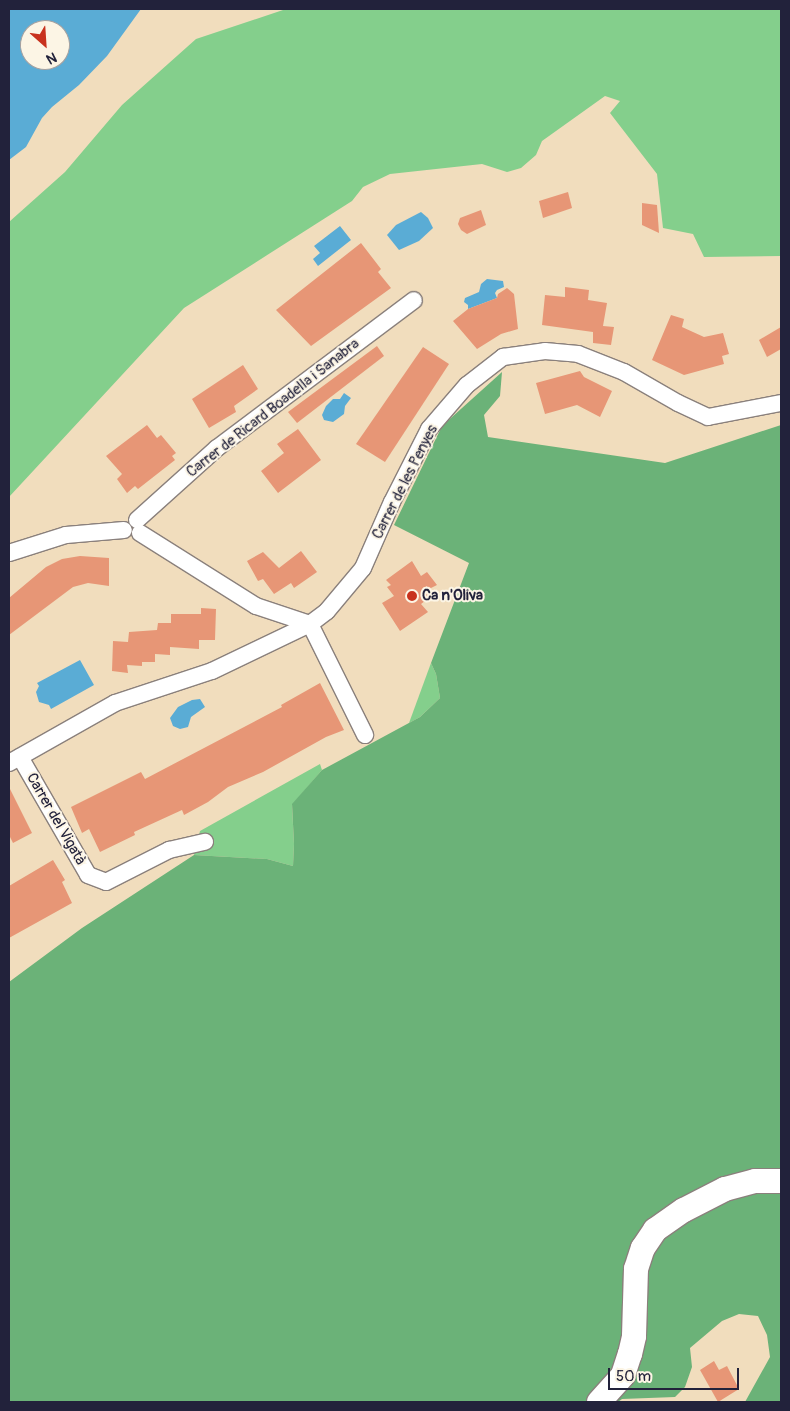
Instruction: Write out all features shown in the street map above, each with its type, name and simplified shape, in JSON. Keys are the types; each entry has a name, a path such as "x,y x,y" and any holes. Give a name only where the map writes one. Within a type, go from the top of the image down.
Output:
{"main road":[{"path":"599,1402 624,1375 634,1336 636,1269 643,1248 655,1230 684,1210 725,1189 755,1181 781,1181"}],"street":[{"name":"Carrer de Ricard Boadella i Sanabra","path":"134,528 217,448 414,300"},
{"name":"Carrer de les Penyes","path":"14,760 116,703 212,671 310,624 327,611 363,568 392,502 429,429 466,385 503,357 545,351 578,354 624,372 678,403 708,417 781,403"},
{"path":"9,553 66,535 134,528 256,606 310,624 365,735"},
{"name":"Carrer del Vigatà","path":"14,760 88,875 106,882 169,850 205,842"}],"green space":[{"path":"286,9 781,9 781,256 704,257 693,234 663,228 657,174 610,113 620,101 605,96 542,141 536,155 521,168 507,172 482,164 390,174 363,187 352,201 184,308 9,497 9,222 65,172 122,105 196,39"},
{"path":"502,372 500,396 484,415 488,437 665,463 781,425 781,1402 745,1402 770,1357 767,1335 758,1316 739,1314 722,1321 690,1348 692,1367 685,1387 675,1397 622,1399 618,1402 9,1402 9,982 82,928 194,855 267,859 293,866 292,804 322,770 420,717 440,698 436,674 431,663 469,563 394,525 442,426"},
{"path":"431,663 436,674 440,698 420,717 409,723"},
{"path":"320,764 322,770 292,805 293,866 267,859 194,855 200,831"}],"water":[{"path":"9,9 141,9 107,56 79,85 52,107 42,118 26,147 9,160"},
{"path":"421,212 428,218 433,228 419,241 399,250 387,235 396,225"},
{"path":"340,226 351,240 318,266 313,259 320,253 314,246"},
{"path":"487,279 503,281 504,287 495,293 497,298 468,309 468,305 464,302 465,298 479,292 481,284"},
{"path":"344,393 351,398 345,406 344,414 333,422 324,420 322,415 326,406 333,399 340,399"},
{"path":"80,660 94,685 51,709 49,705 39,702 36,692 39,686 37,683"},
{"path":"200,699 205,707 191,717 188,727 180,729 173,726 170,718 178,707 192,700"}],"building":[{"path":"568,192 572,208 543,218 539,201"},
{"path":"642,203 657,205 659,233 642,225"},
{"path":"481,210 486,225 467,234 461,230 458,224 460,218"},
{"path":"361,243 381,269 378,272 391,288 311,346 276,310"},
{"path":"565,287 589,290 588,300 607,303 603,326 614,327 611,345 593,343 593,332 542,325 545,295 565,297"},
{"path":"507,288 514,294 518,329 501,334 477,349 453,321 468,309 497,298 498,294"},
{"path":"671,315 684,319 682,327 704,337 723,333 729,354 722,356 724,364 684,375 652,360"},
{"path":"781,327 781,349 767,357 759,340"},
{"path":"377,346 384,356 297,423 288,412"},
{"path":"423,347 449,364 385,462 356,444"},
{"path":"243,365 258,389 234,406 236,412 209,428 192,399"},
{"path":"580,371 584,377 612,391 600,417 577,405 545,414 536,383"},
{"path":"147,425 157,438 161,435 176,453 172,456 175,460 138,489 135,486 127,493 117,479 122,474 106,456"},
{"path":"298,429 321,460 278,493 261,471 284,453 277,444"},
{"path":"301,551 317,572 294,588 291,583 274,594 263,579 258,581 247,561 263,552 279,568"},
{"path":"80,556 109,558 109,586 88,583 73,587 9,635 9,598 46,567 62,559"},
{"name":"Ca n'Oliva","path":"412,561 421,576 427,572 437,585 425,591 430,597 421,604 428,612 400,631 382,603 394,596 387,587 391,585 386,580"},
{"path":"201,608 216,609 215,640 199,640 199,649 170,647 170,655 155,654 155,662 142,662 142,666 127,665 128,673 112,671 113,641 128,642 129,632 157,630 158,623 171,623 171,614 201,614"},
{"path":"320,683 344,730 326,737 263,772 228,787 208,802 184,815 182,810 134,832 135,835 100,852 89,829 82,833 71,807 141,772 145,779 282,707 281,705"},
{"path":"9,787 32,833 13,843 9,835"},
{"path":"53,860 65,880 62,882 72,903 9,938 9,886"},
{"path":"714,1361 719,1370 727,1366 739,1389 718,1402 700,1370"}],"place":[{"name":"Ca n'Oliva","path":"412,596"}]}
